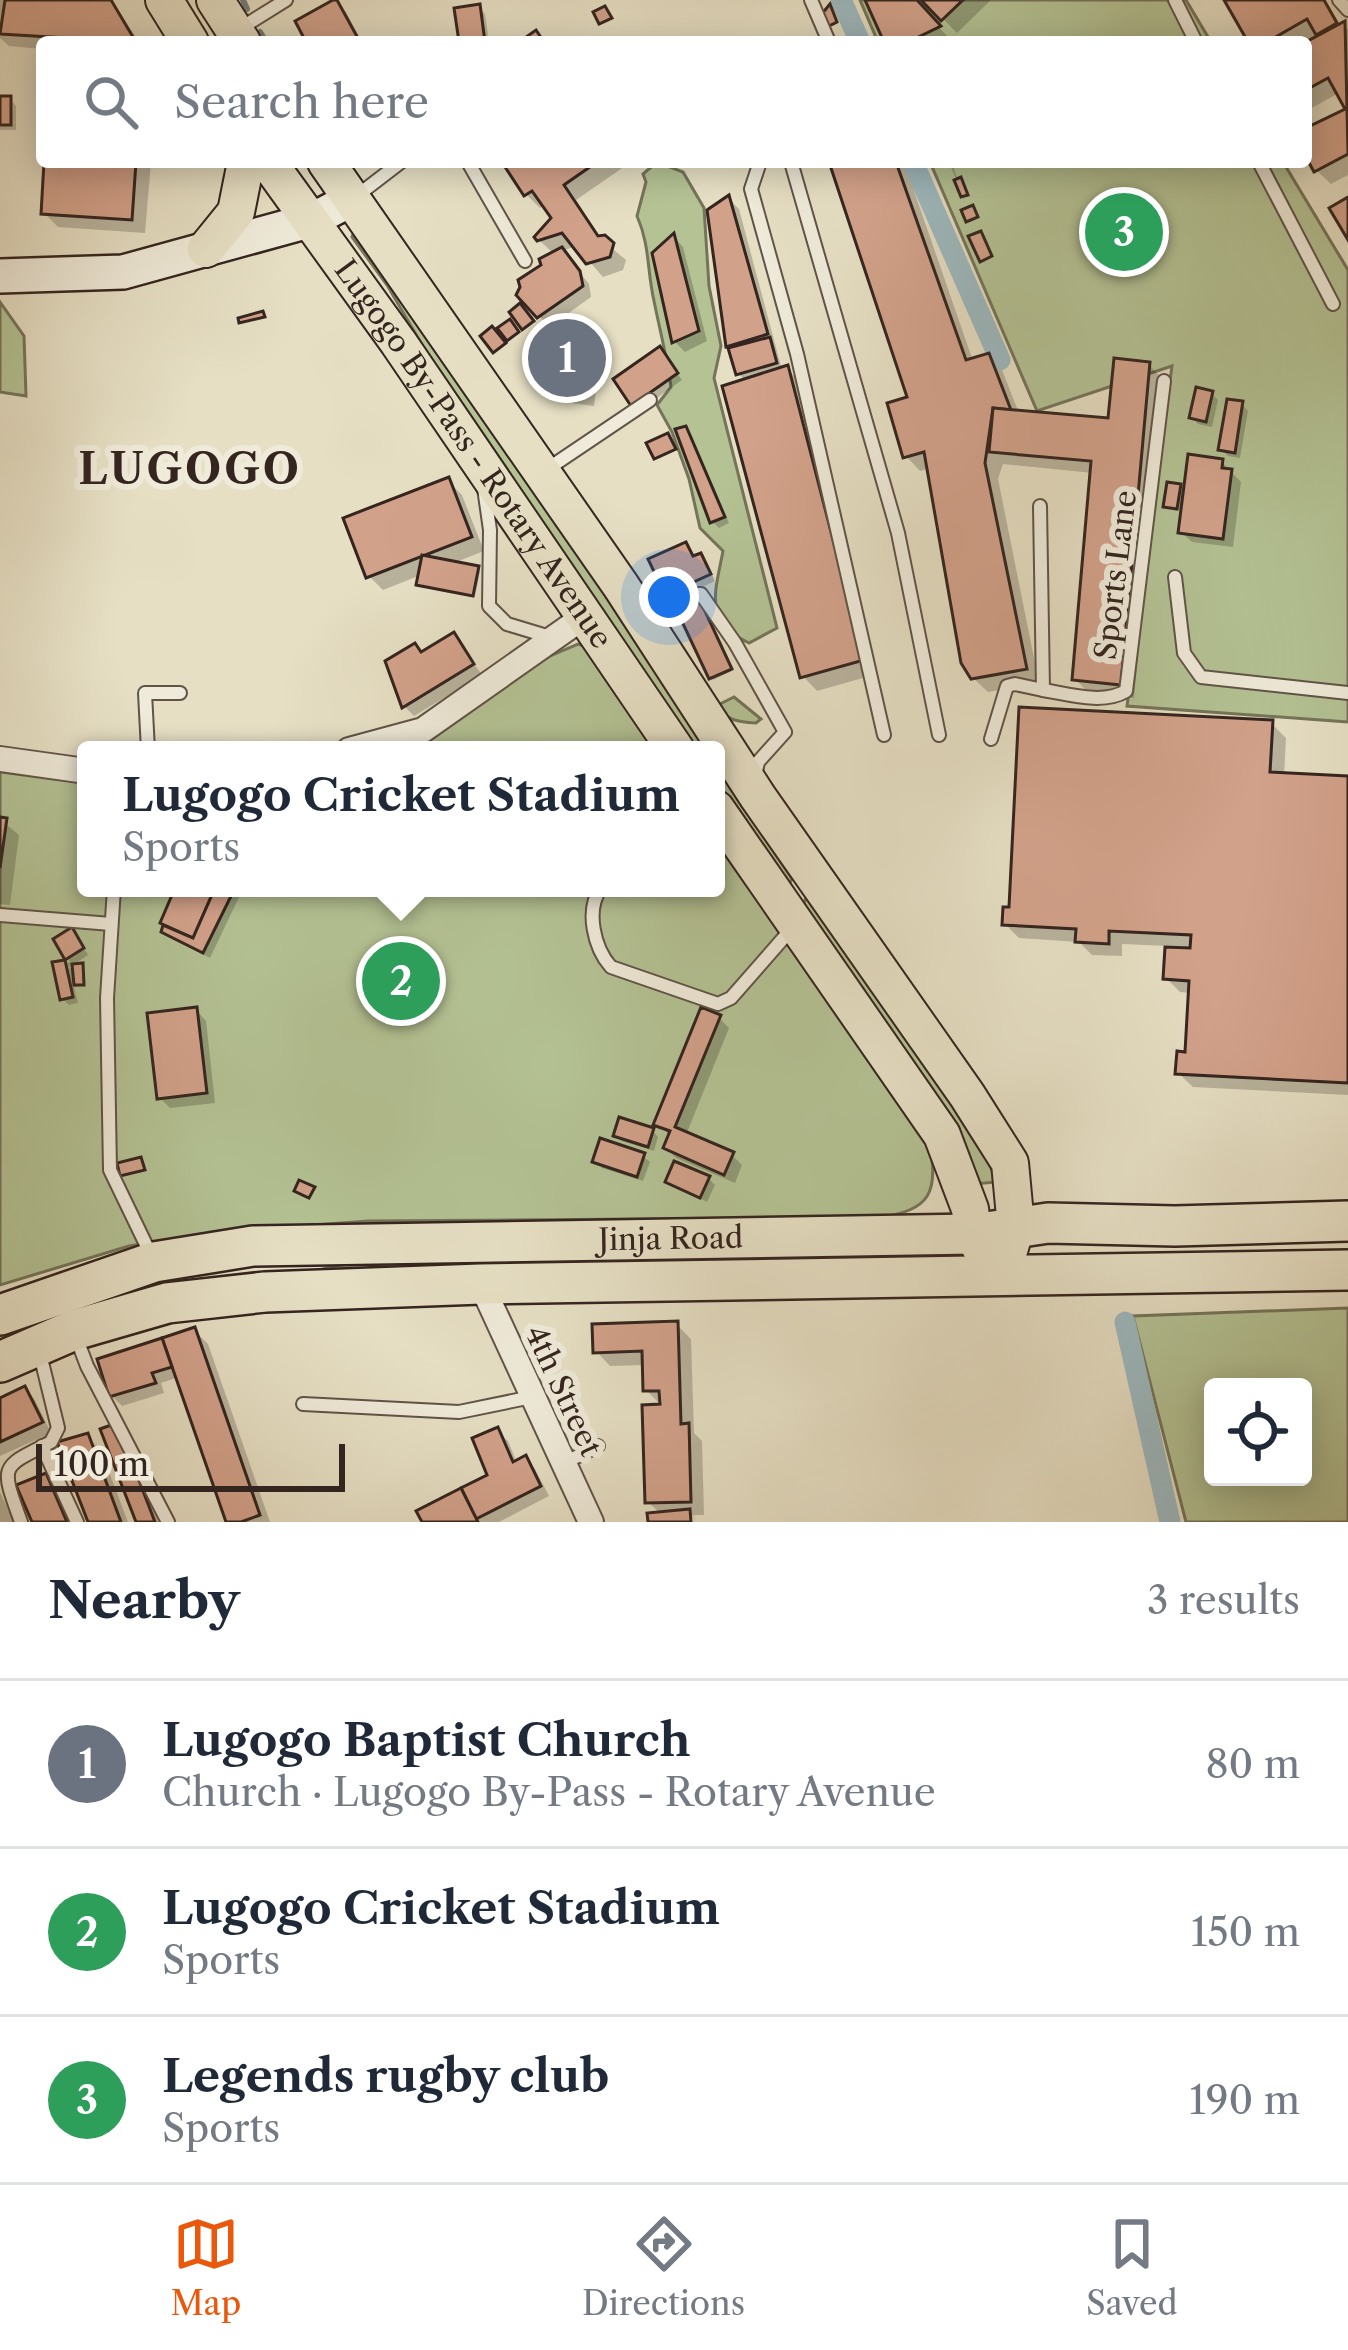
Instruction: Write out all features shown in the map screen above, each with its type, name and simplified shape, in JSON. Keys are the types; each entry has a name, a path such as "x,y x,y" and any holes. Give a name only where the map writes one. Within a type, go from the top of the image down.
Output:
{"highway":[{"name":"Jinja Road","path":"0,1315 154,1262 254,1246 973,1234 1048,1222 1175,1226 1348,1221"},
{"name":"Jinja Road","path":"0,1362 56,1338 167,1303 265,1292 481,1284 1348,1270"}],"main road":[{"path":"164,0 186,36"},
{"path":"215,0 237,36"},
{"path":"206,249 236,212 245,168"},
{"name":"Lugogo By-Pass - Rotary Avenue","path":"273,168 398,342 670,741"},
{"name":"Lugogo By-Pass - Rotary Avenue","path":"330,168 542,472 657,610 752,787 1010,1162 1016,1227 998,1274"},
{"path":"0,276 123,272 312,220 352,199"},
{"path":"398,342 434,317"},
{"path":"727,846 784,911 943,1135 970,1209 973,1234 998,1274"},
{"path":"784,911 807,881 807,867"}],"street":[{"path":"383,741 423,730 585,616"},
{"path":"0,759 77,770"},
{"name":"4th Street","path":"481,1284 592,1522"}],"lane":[{"path":"239,36 286,0"},
{"path":"812,0 827,36"},
{"path":"1175,0 1193,36"},
{"path":"1339,0 1348,10"},
{"path":"352,199 393,168"},
{"path":"471,168 525,261"},
{"path":"758,168 751,189 797,354 884,734"},
{"path":"793,168 898,533 939,735"},
{"path":"1262,168 1333,304"},
{"name":"Sports Lane","path":"1042,690 1103,698 1126,691 1164,381"},
{"path":"542,472 650,400"},
{"path":"482,464 490,530 489,607 507,625 551,638"},
{"path":"992,739 1007,686 1042,690 1040,506"},
{"path":"1175,577 1184,652 1201,677 1348,693"},
{"path":"697,595 701,594 735,643 784,732 758,762 752,787"},
{"path":"148,741 145,693 180,693"},
{"path":"113,897 107,998 110,1170 154,1262"},
{"path":"594,897 592,915 604,959 611,967 718,1004 731,998 784,911"},
{"path":"0,916 111,924"},
{"path":"21,1522 2,1476 10,1460 51,1442 58,1428 49,1377 56,1338"},
{"path":"56,1338 87,1366 168,1522"},
{"path":"303,1404 459,1412 532,1397"},
{"path":"42,1446 76,1522"},
{"path":"562,1463 598,1447"}],"green space":[{"path":"860,0 1186,0 1207,36 875,36"},
{"path":"650,168 683,172 704,208 709,286 721,346 714,378 777,628 749,643 718,615 716,593 723,551 700,528 689,479 657,405 671,387 637,216 646,182 643,174"},
{"path":"933,168 1287,168 1348,270 1348,722 1127,706 1172,366 1037,411"},
{"path":"355,229 557,517 701,741 686,741 471,428 387,285 352,237"},
{"path":"0,302 24,336 26,396 0,392"},
{"path":"578,644 593,649 658,741 421,741 434,737 540,660"},
{"path":"734,697 761,719 756,723 724,715 716,706"},
{"path":"0,769 77,778 77,897 725,897 725,840 929,1143 932,1160 931,1187 920,1204 879,1217 368,1221 209,1233 129,1246 0,1285"},
{"path":"725,779 792,879 789,884 769,866 725,800"},
{"path":"808,891 985,1151 996,1182 975,1184 803,906"},
{"path":"905,1247 905,1266 305,1273 351,1263"},
{"path":"1348,1308 1348,1522 1186,1522 1133,1316"}],"building":[{"path":"5,0 111,0 132,36 36,36 0,34"},
{"path":"337,0 357,36 303,36 295,21"},
{"path":"865,0 917,0 941,26 920,36 881,36"},
{"path":"921,0 963,0 941,21"},
{"path":"1224,0 1324,0 1337,23 1316,35 1307,19 1277,36 1245,36"},
{"path":"480,4 484,36 458,36 454,8"},
{"path":"830,4 837,22 827,27 821,15"},
{"path":"605,6 612,18 599,24 593,12"},
{"path":"1345,21 1348,154 1314,172 1312,125 1345,109 1328,78 1312,87 1312,39"},
{"path":"0,96 11,96 11,125 0,125"},
{"path":"44,168 136,168 132,220 41,214"},
{"path":"506,168 588,168 564,185 598,236 605,235 614,243 610,257 586,264 562,233 537,241 534,237 551,218 532,191 524,196"},
{"path":"831,168 898,168 966,360 989,353 1011,410 993,408 985,463 1027,669 971,679 961,663 924,452 903,458 887,403 907,397"},
{"path":"961,177 968,195 961,197 954,180"},
{"path":"729,195 768,334 726,347 707,210"},
{"path":"1348,197 1348,240 1329,208"},
{"path":"973,205 978,217 966,222 961,210"},
{"path":"981,231 992,256 980,262 968,236"},
{"path":"674,233 699,331 672,343 652,253"},
{"path":"562,247 580,271 583,286 537,318 516,295 518,280 541,265 539,259"},
{"path":"520,303 534,321 522,330 509,312"},
{"path":"263,311 265,317 239,323 238,318"},
{"path":"510,319 519,332 507,341 497,328"},
{"path":"552,323 588,327 581,393 545,389"},
{"path":"492,326 506,343 493,353 480,336"},
{"path":"770,337 777,363 736,375 728,348"},
{"path":"660,346 678,373 631,406 613,379"},
{"path":"1114,358 1150,362 1121,685 1072,680 1091,461 989,452 993,408 1108,418"},
{"path":"788,365 864,660 800,678 722,386"},
{"path":"1196,387 1213,391 1206,422 1189,418"},
{"path":"1227,399 1243,401 1235,453 1218,450"},
{"path":"686,426 725,517 710,523 675,429"},
{"path":"668,433 676,449 654,459 646,443"},
{"path":"1188,454 1223,459 1222,468 1232,469 1223,539 1178,533"},
{"path":"449,477 472,537 366,578 343,518"},
{"path":"1167,482 1181,484 1177,509 1163,507"},
{"path":"686,542 693,556 701,553 711,574 665,595 648,559"},
{"path":"422,555 479,566 473,596 416,585"},
{"path":"692,583 732,669 709,679 669,594"},
{"path":"454,632 474,664 402,708 385,661 415,643 421,652"},
{"path":"1019,707 1273,720 1270,772 1348,776 1348,1083 1175,1074 1177,1051 1185,1052 1189,981 1163,979 1165,947 1190,948 1191,935 1109,931 1109,944 1075,942 1076,929 1002,925 1003,907 1009,907"},
{"path":"0,817 7,818 0,868"},
{"path":"171,897 211,897 193,938 160,923"},
{"path":"211,897 231,897 203,953 161,932 163,925 193,938"},
{"path":"72,927 84,948 65,960 53,939"},
{"path":"65,960 73,997 60,1000 52,962"},
{"path":"83,963 84,985 74,985 72,964"},
{"path":"197,1007 207,1093 157,1099 147,1013"},
{"path":"701,1007 721,1015 675,1127 734,1152 724,1175 663,1148 670,1131 653,1125"},
{"path":"619,1117 654,1128 648,1147 613,1136"},
{"path":"600,1138 645,1153 637,1177 592,1162"},
{"path":"141,1157 145,1170 120,1176 117,1163"},
{"path":"674,1161 710,1176 700,1198 665,1182"},
{"path":"299,1180 315,1187 309,1198 294,1191"},
{"path":"678,1321 681,1424 689,1423 691,1502 645,1503 642,1405 660,1404 659,1391 643,1391 642,1351 593,1353 592,1324"},
{"path":"195,1327 260,1515 241,1522 226,1522 162,1338"},
{"path":"162,1338 172,1367 152,1373 156,1383 109,1397 97,1359"},
{"path":"25,1386 43,1422 0,1442 0,1398"},
{"path":"117,1423 155,1522 136,1522 100,1429"},
{"path":"498,1427 513,1462 526,1455 541,1486 476,1519 461,1488 487,1475 472,1438"},
{"path":"88,1433 121,1522 88,1522 57,1442"},
{"path":"46,1473 67,1522 32,1522 16,1485"},
{"path":"461,1488 478,1522 422,1522 416,1511"},
{"path":"690,1509 691,1522 648,1522 647,1513"}],"waterway":[{"path":"243,0 247,9"},
{"path":"841,0 857,36"},
{"path":"260,32 262,36"},
{"path":"916,168 1000,360"},
{"path":"1125,1322 1170,1522"}],"place":[{"name":"Legends rugby club","path":"1124,232"},
{"name":"Lugogo Baptist Church","path":"567,358"},
{"name":"Lugogo Cricket Stadium","path":"401,981"}],"district":[{"name":"LUGOGO","path":"190,469"}]}
